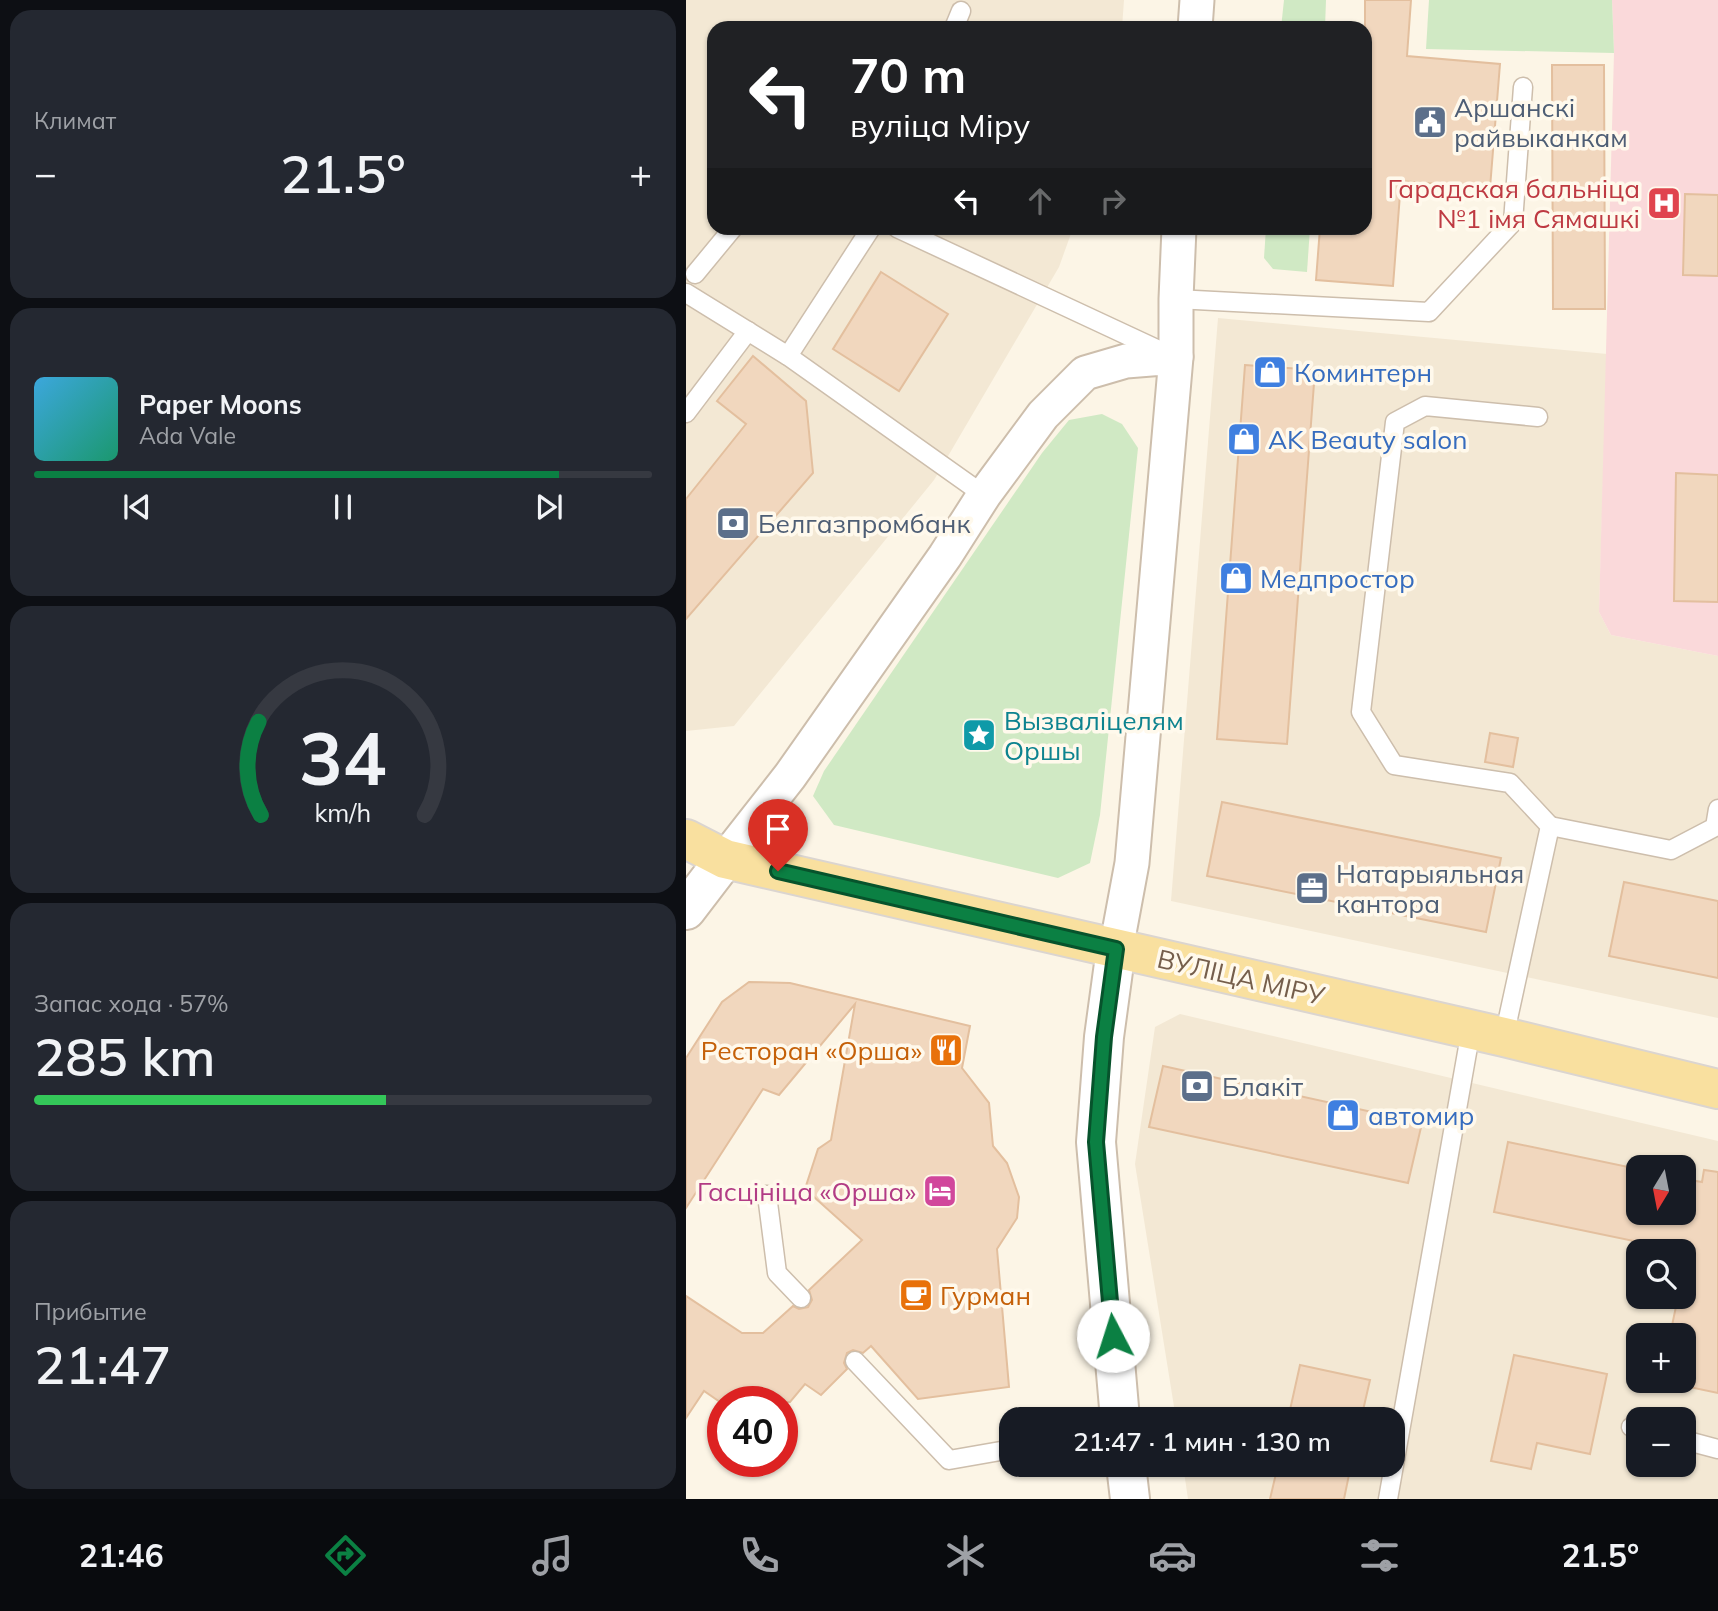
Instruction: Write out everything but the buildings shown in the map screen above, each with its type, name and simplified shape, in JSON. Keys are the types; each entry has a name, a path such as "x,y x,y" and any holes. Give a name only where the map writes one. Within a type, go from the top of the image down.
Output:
{"main road":[{"name":"ВУЛІЦА МІРУ","path":"686,839 725,859 1718,1089"}],"street":[{"path":"1196,21 1197,0"},
{"path":"1119,1407 1096,1142 1104,1037 1116,949 1132,863 1176,357 1180,235"},
{"path":"686,910 790,776 945,556 984,495 1043,415 1085,373 1126,361 1176,357"},
{"path":"1127,1477 1130,1499"}],"lane":[{"path":"1176,299 1429,312 1513,222 1523,87"},
{"path":"695,274 727,235"},
{"path":"788,356 866,235"},
{"path":"912,235 1176,357"},
{"path":"686,293 788,356 984,495"},
{"path":"686,413 748,331"},
{"path":"1538,417 1425,406 1395,422 1361,712 1394,765 1510,783 1550,826 1671,849 1715,827 1718,809"},
{"path":"1388,1499 1488,1034 1550,826"},
{"path":"768,1195 777,1273 801,1298"},
{"path":"855,1361 949,1460 999,1451"},
{"path":"1696,1443 1718,1449"}],"shaded area":[{"path":"686,0 1124,0 1122,21 707,21 707,235 1070,235 1059,267 934,480 734,726 686,731"},
{"name":"Гарадская бальніца №1 імя Сямашкі","path":"1612,0 1718,0 1718,656 1611,635 1599,612 1614,53"},
{"path":"1218,318 1607,354 1599,612 1611,635 1718,656 1718,1018 1171,901"},
{"path":"1180,1014 1718,1141 1718,1499 1188,1499 1185,1477 1405,1477 1405,1407 1174,1407 1135,1164 1155,1027"}],"green space":[{"path":"1284,0 1326,0 1325,21 1282,21"},
{"path":"1429,0 1612,0 1614,53 1426,49"},
{"path":"1266,235 1310,235 1307,272 1273,269 1264,258"},
{"path":"1102,414 1122,424 1138,448 1100,815 1090,863 1058,878 834,825 813,796 824,771 1042,453 1069,420"}],"place":[{"name":"Аршанскі райвыканкам","path":"1430,122"},
{"name":"Гарадская бальніца №1 імя Сямашкі","path":"1664,203"},
{"name":"Коминтерн","path":"1270,372"},
{"name":"AK Beauty salon","path":"1244,439"},
{"name":"Белгазпромбанк","path":"733,523"},
{"name":"Медпростор","path":"1236,578"},
{"name":"Вызваліцелям Оршы","path":"979,735"},
{"name":"Натарыяльная кантора","path":"1312,888"},
{"name":"Ресторан «Орша»","path":"946,1050"},
{"name":"Блакіт","path":"1197,1086"},
{"name":"автомир","path":"1343,1115"},
{"name":"Гасцініца «Орша»","path":"940,1191"},
{"name":"Гурман","path":"916,1295"}],"route":[{"path":"778,871 1116,949 1104,1037 1096,1142 1113,1336"}]}
